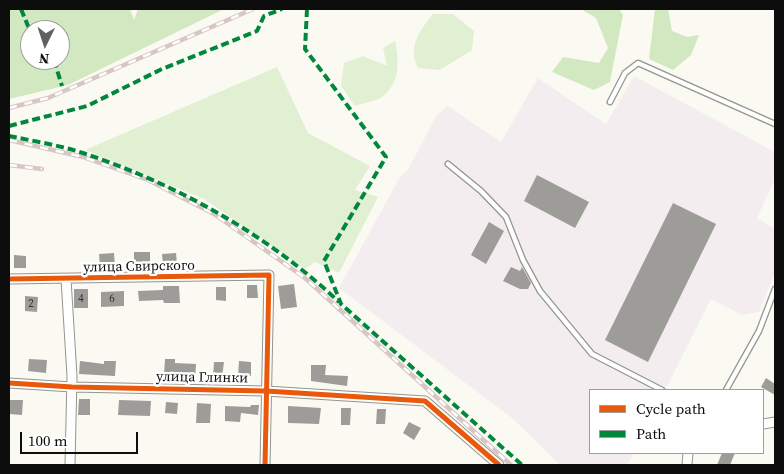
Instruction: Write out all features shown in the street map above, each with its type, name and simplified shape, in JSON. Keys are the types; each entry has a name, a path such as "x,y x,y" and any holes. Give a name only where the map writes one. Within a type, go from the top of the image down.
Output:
{"street":[{"name":"улица Свирского","path":"9,280 269,275 266,391"},
{"path":"66,279 72,387 70,465"},
{"name":"улица Глинки","path":"9,383 72,387 266,391 425,401 499,465"},
{"path":"265,465 266,391"}],"lane":[{"path":"610,102 626,72 638,63 775,124"},
{"path":"448,164 481,191 506,217 523,260 540,291 592,354 660,389"},
{"path":"727,389 759,331 775,289"}],"shaded area":[{"path":"634,76 775,152 775,179 757,218 775,229 775,272 759,312 742,315 711,299 666,389 589,389 589,454 633,454 627,465 560,465 512,418 339,288 400,177 408,170 436,116 448,106 501,142 538,78 606,124"}],"green space":[{"path":"9,9 130,9 134,20 138,9 224,9 68,85 9,99"},
{"path":"581,9 619,9 623,15 610,82 594,90 552,72 563,57 599,63 608,48 596,18"},
{"path":"655,9 668,9 672,31 687,37 699,35 691,55 673,70 649,59"},
{"path":"433,14 453,14 474,31 472,50 440,70 418,68 414,53 416,39"},
{"path":"395,41 398,63 393,85 382,97 355,106 341,86 344,63 363,56 387,66 383,48"},
{"path":"277,67 308,133 370,166 355,190 378,197 339,273 315,262 305,269 204,199 85,150"}],"building":[{"path":"537,175 589,202 575,228 524,201"},
{"path":"673,203 716,224 648,362 605,340"},
{"path":"489,222 504,231 486,264 471,255"},
{"path":"134,252 150,252 150,264 134,264"},
{"path":"114,253 115,266 100,267 99,254"},
{"path":"176,253 177,264 163,265 162,254"},
{"path":"14,255 26,256 26,268 14,268"},
{"path":"511,267 520,271 522,267 531,283 528,289 520,289 503,281"},
{"path":"294,284 297,307 281,309 278,286"},
{"path":"247,285 257,285 258,298 247,298"},
{"path":"163,286 179,286 180,303 164,303 163,300 139,301 138,291 163,290"},
{"path":"216,287 226,287 226,301 216,300"},
{"path":"74,289 88,289 88,308 74,308"},
{"path":"124,291 124,306 101,307 101,292"},
{"path":"25,296 38,297 37,312 25,311"},
{"path":"29,359 47,360 46,373 28,371"},
{"path":"165,359 175,359 175,363 196,364 195,380 185,380 185,375 164,374"},
{"path":"80,361 104,364 104,361 116,361 115,376 79,374"},
{"path":"239,361 251,362 251,376 238,376"},
{"path":"214,362 224,362 222,377 213,377"},
{"path":"311,365 326,365 325,375 348,376 347,386 311,381"},
{"path":"766,378 775,384 775,395 761,387"},
{"path":"79,399 90,399 90,415 78,415"},
{"path":"9,400 23,400 22,415 9,414"},
{"path":"119,400 151,401 150,416 118,415"},
{"path":"166,402 178,403 177,414 165,413"},
{"path":"197,403 211,404 210,423 196,423"},
{"path":"251,405 259,405 258,415 241,413 240,422 225,421 225,406 250,407"},
{"path":"288,406 321,408 319,424 288,423"},
{"path":"341,408 351,408 350,425 341,425"},
{"path":"377,409 386,409 385,424 376,424"},
{"path":"409,422 421,428 414,440 403,433"},
{"path":"722,454 735,454 730,465 717,465"}],"railway":[{"path":"9,108 48,98 253,9"},
{"path":"9,140 83,157 148,180 214,214 305,278 511,465"},
{"path":"9,165 42,169"}],"marked path":[{"path":"21,9 26,20"},
{"path":"9,126 87,106 162,69 257,31 264,16 282,9"},
{"path":"307,9 305,49 386,157 324,261 341,304 522,465"},
{"path":"57,70 62,86"},
{"path":"9,136 55,145 83,153 152,180 186,196 251,233 282,254 339,302"}],"cycle path":[{"path":"9,279 269,275 265,465"},
{"path":"9,383 72,387 266,391 425,401 499,465"}]}
